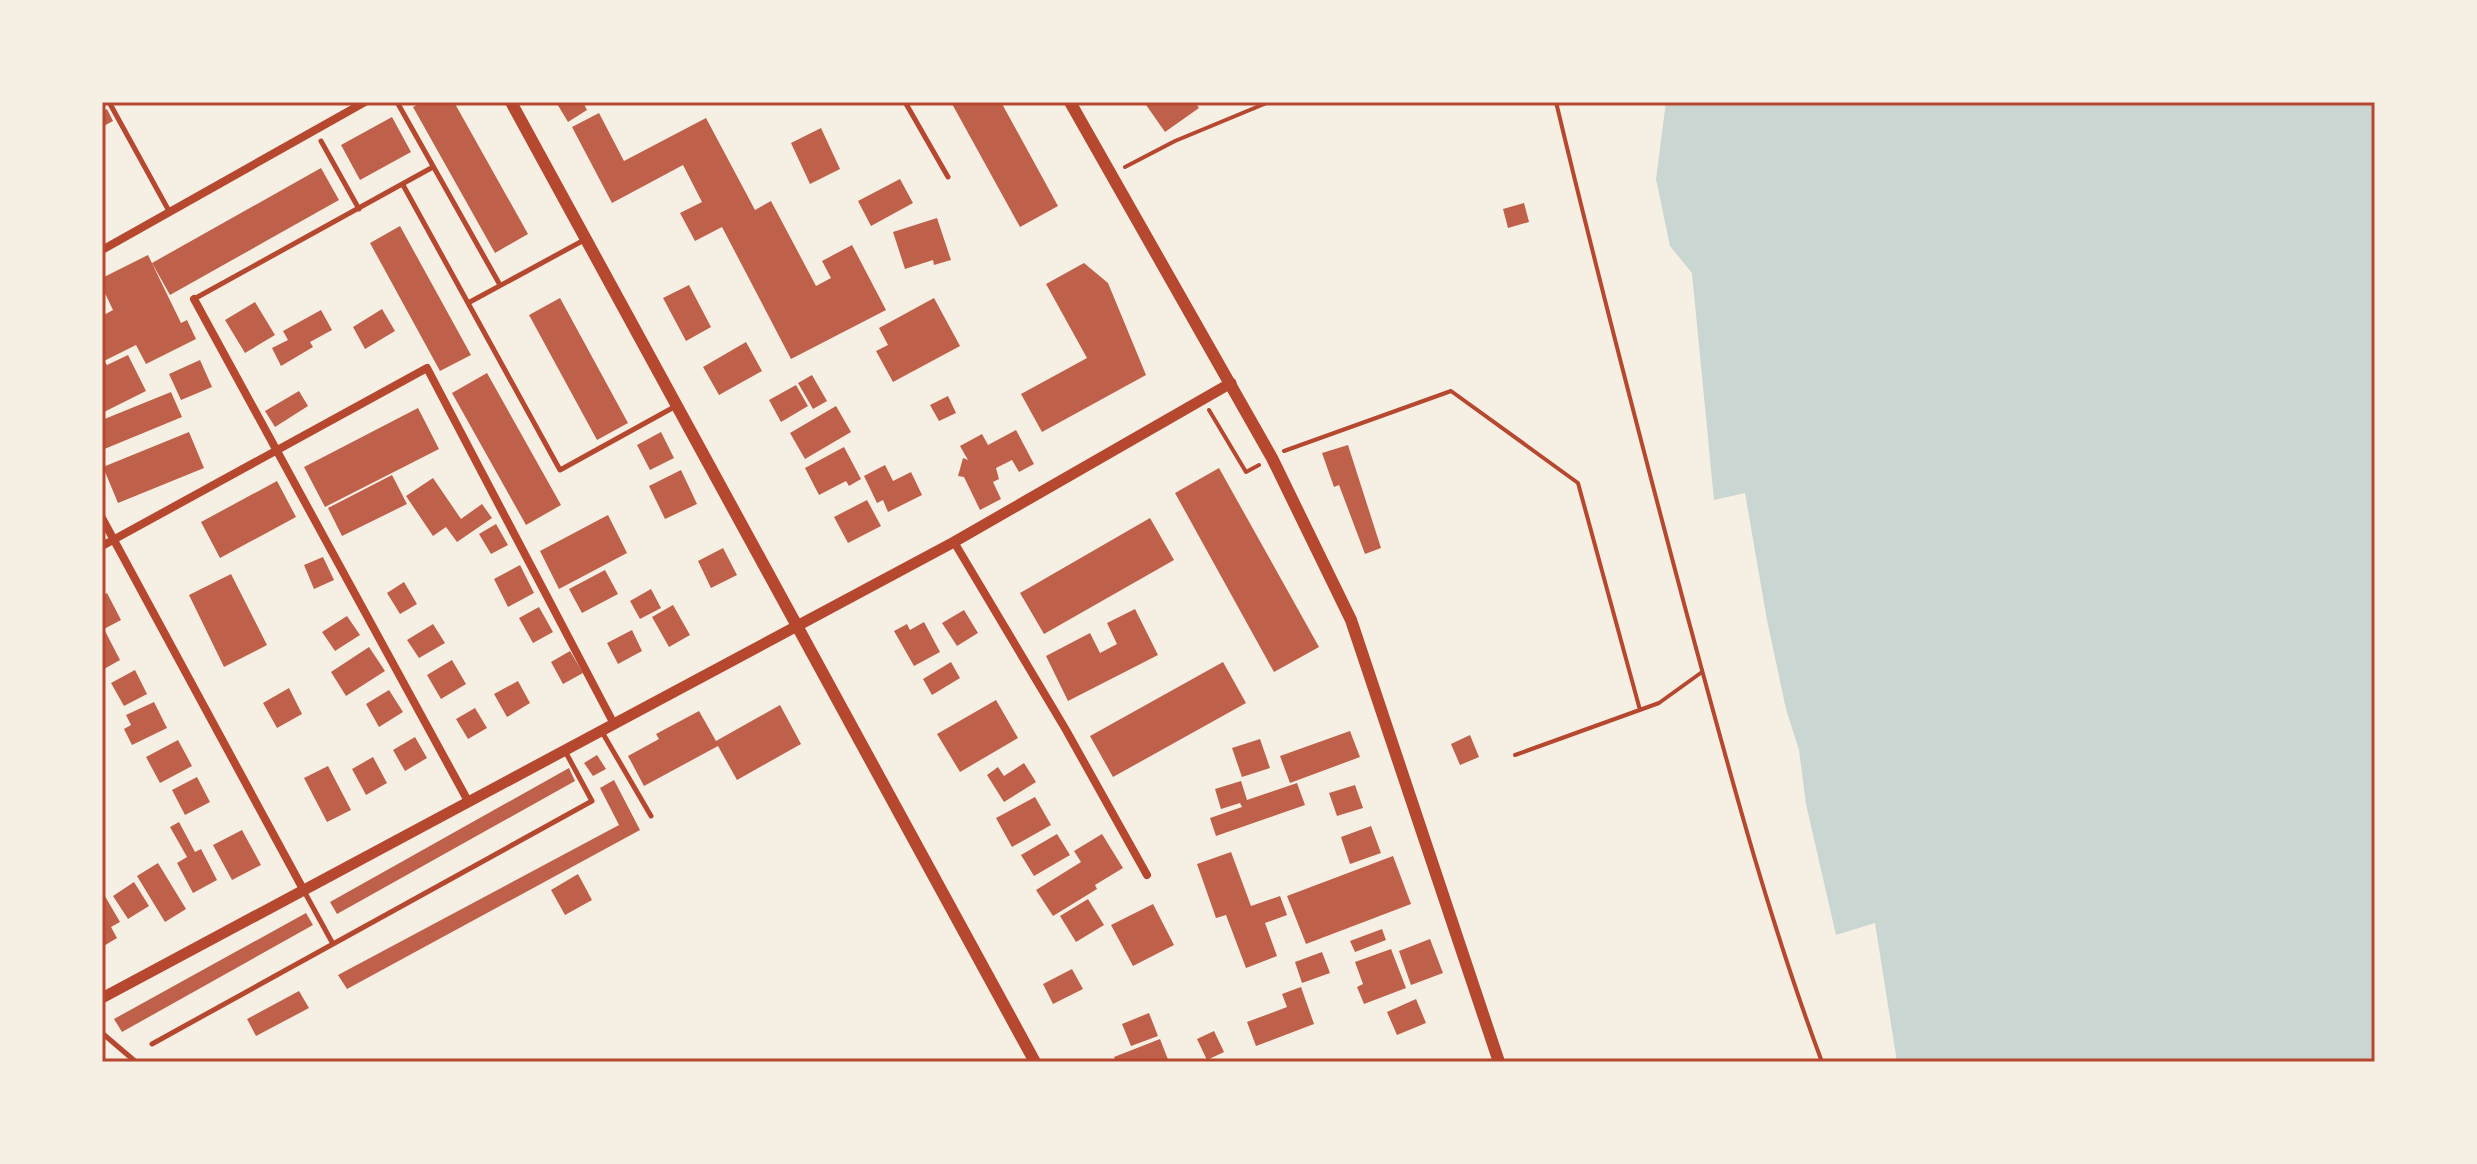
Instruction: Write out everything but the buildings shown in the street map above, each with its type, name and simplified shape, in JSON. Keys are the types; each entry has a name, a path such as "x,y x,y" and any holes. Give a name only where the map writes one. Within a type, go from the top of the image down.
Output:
{"main road":[{"path":"511,102 800,625 1035,1062"},
{"path":"1070,102 1272,458 1351,620 1499,1062"}],"street":[{"path":"102,250 365,102"},
{"path":"194,299 468,801"},
{"path":"102,546 427,368 614,724"},
{"path":"102,998 954,542 1231,383"},
{"path":"102,518 303,889"},
{"path":"954,542 1066,730 1147,875"}],"lane":[{"path":"122,102 110,105 170,212"},
{"path":"397,102 500,285"},
{"path":"905,102 948,177"},
{"path":"321,141 359,209"},
{"path":"194,299 433,167"},
{"path":"403,185 560,470 678,405"},
{"path":"468,303 586,238"},
{"path":"602,731 651,816"},
{"path":"152,1044 592,801 565,750"},
{"path":"303,889 333,944"},
{"path":"102,1033 136,1062"}],"path":[{"path":"1111,174 1175,141 1269,102"},
{"path":"1556,102 1603,298 1702,672 1789,974 1822,1062"},
{"path":"1203,399 1246,472 1290,448 1451,391 1578,483 1640,710"},
{"path":"1515,755 1659,703 1702,672"}],"shaded area":[{"path":"1666,102 2375,102 2375,1062 1897,1062 1875,923 1836,935 1806,804 1799,750 1786,709 1767,620 1745,493 1714,500 1692,273 1670,246 1656,179"}]}
